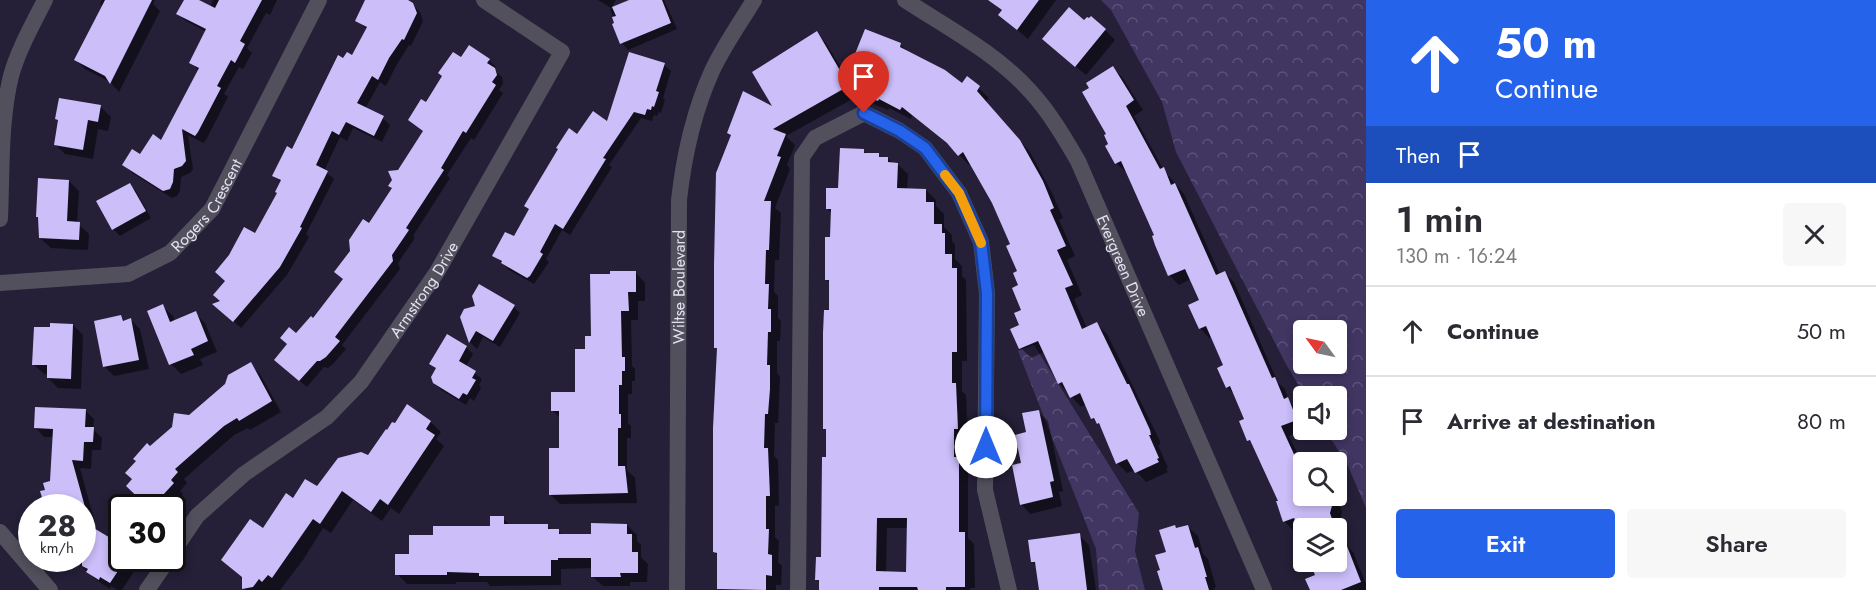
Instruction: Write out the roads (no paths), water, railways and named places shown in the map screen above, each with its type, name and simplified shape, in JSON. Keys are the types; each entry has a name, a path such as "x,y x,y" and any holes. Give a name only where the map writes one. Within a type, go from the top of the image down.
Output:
{"street":[{"path":"0,219 6,111 12,75 45,0"},
{"name":"Rogers Crescent","path":"0,283 128,274 170,253 212,209 319,0"},
{"name":"Armstrong Drive","path":"186,532 197,516 244,474 327,417 361,382 437,272 562,52 484,0"},
{"name":"Wiltse Boulevard","path":"677,590 679,200 684,160 693,121 712,70 754,0"},
{"name":"Evergreen Drive","path":"905,0 983,50 1010,71 1043,107 1067,141 1078,161 1264,590"},
{"path":"798,590 802,157 815,138 864,113 900,131 925,148 959,193 981,242 987,293 985,490 1009,590"},
{"path":"0,532 50,590"},
{"path":"147,590 159,572"}]}
